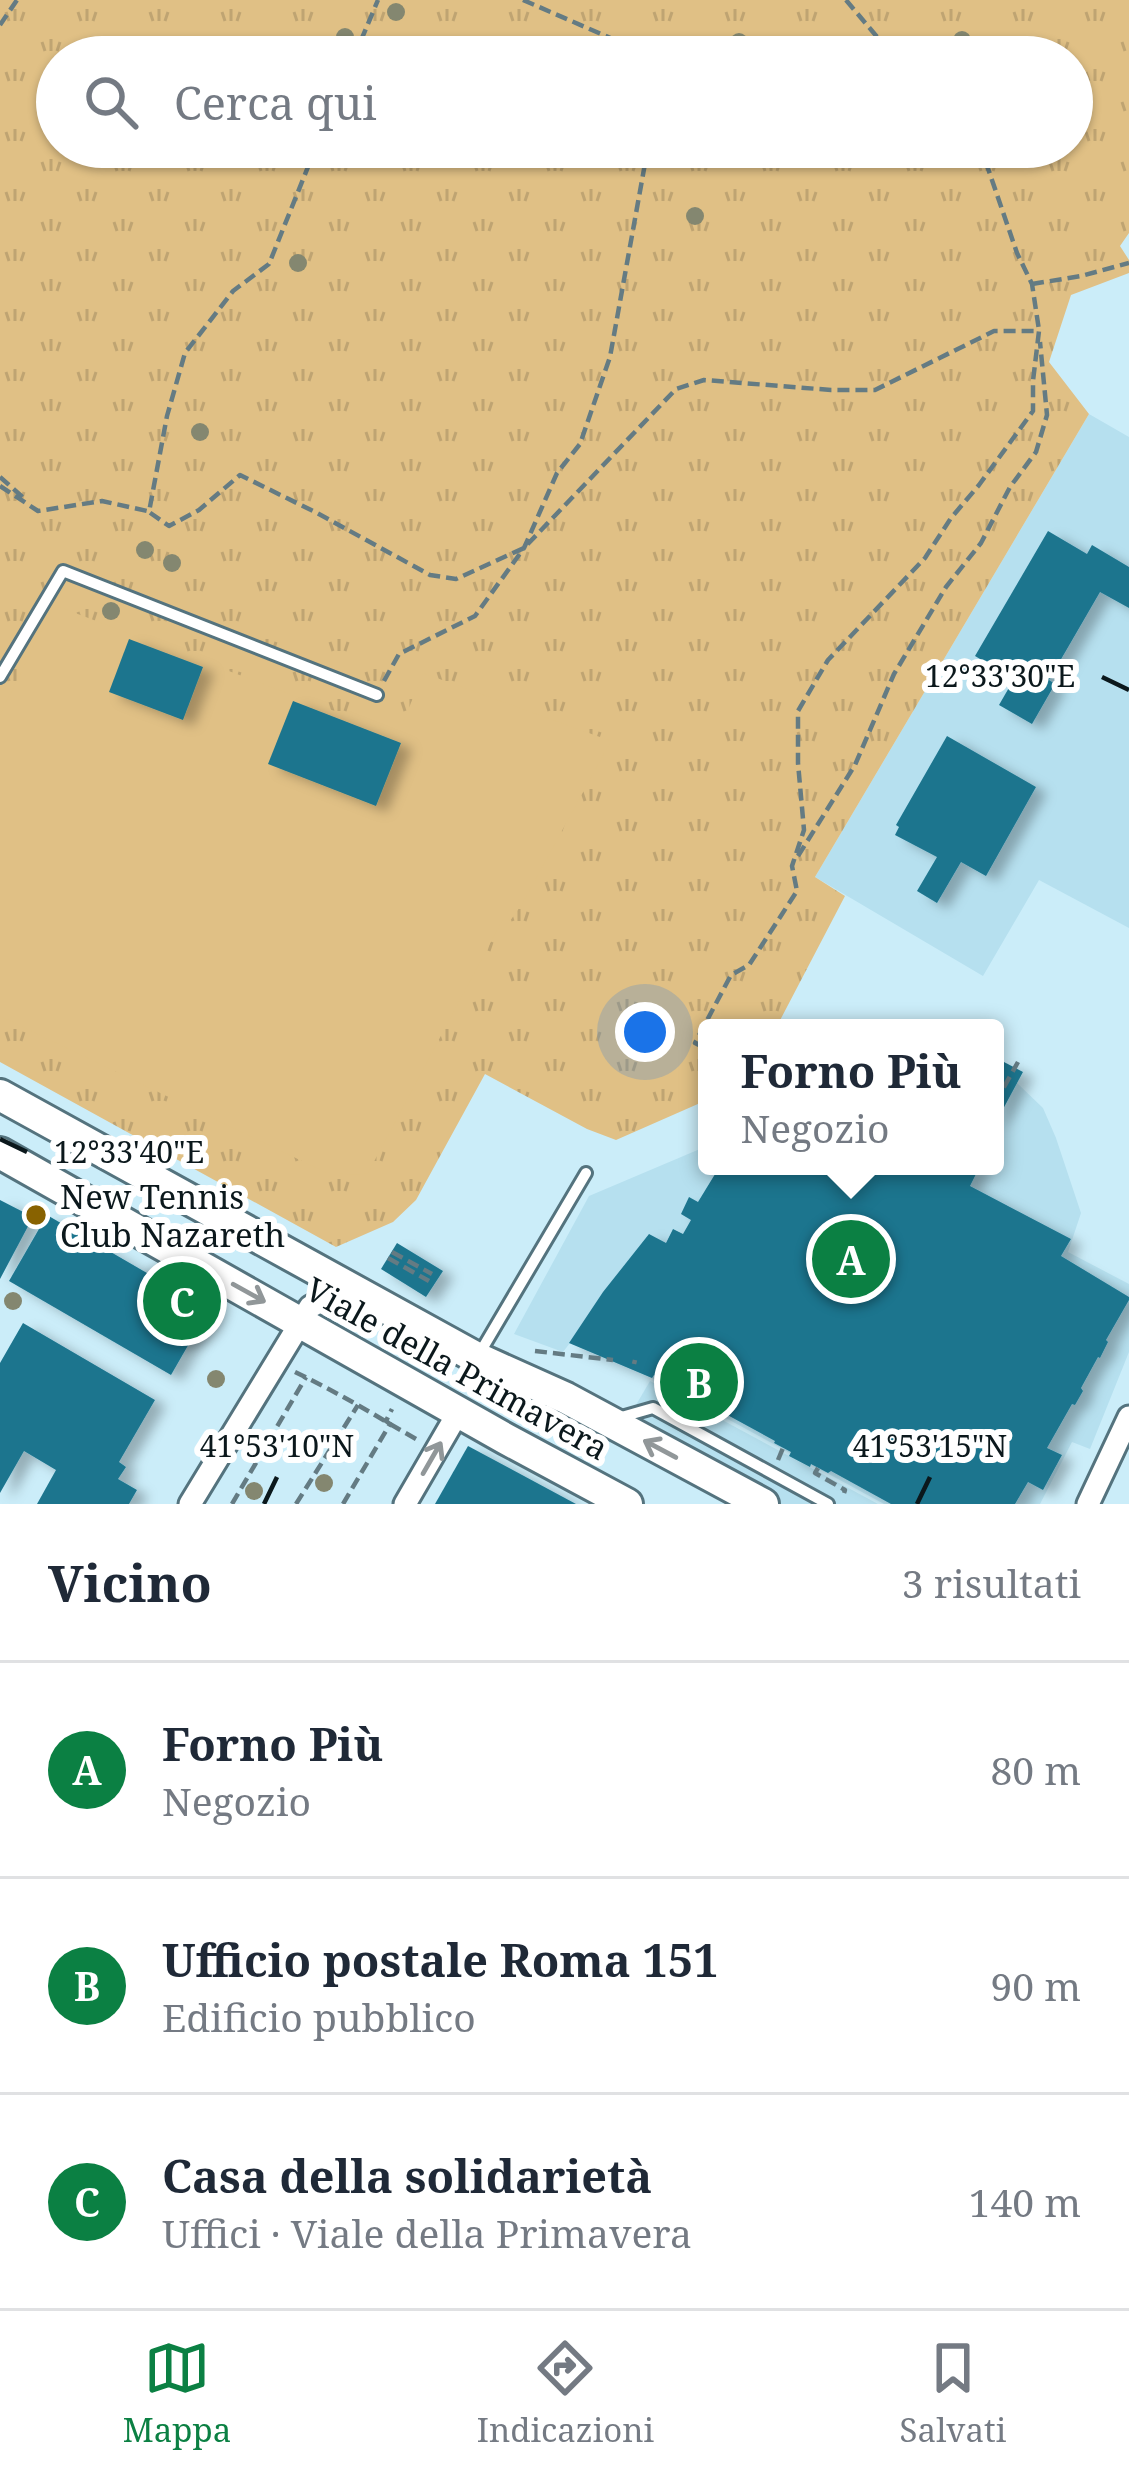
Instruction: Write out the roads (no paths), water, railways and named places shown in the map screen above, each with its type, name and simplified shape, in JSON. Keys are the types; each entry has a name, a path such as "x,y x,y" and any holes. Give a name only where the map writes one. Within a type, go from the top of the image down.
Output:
{"main road":[{"name":"Viale della Primavera","path":"0,1095 477,1358 566,1398 763,1504"},
{"name":"Viale della Primavera","path":"0,1154 627,1504"}],"street":[{"path":"190,1504 299,1322 314,1304 358,1290"},
{"path":"405,1504 459,1411"},
{"path":"1088,1504 1129,1417"}],"lane":[{"path":"0,677 63,571 376,695"},
{"path":"477,1358 586,1173"},
{"path":"608,1421 653,1408 828,1504"}],"place":[{"name":"New Tennis Club Nazareth","path":"36,1215"},
{"name":"Forno Più","path":"851,1259"},
{"name":"Casa della solidarietà","path":"182,1301"},
{"name":"Ufficio postale Roma 151","path":"699,1382"}]}
